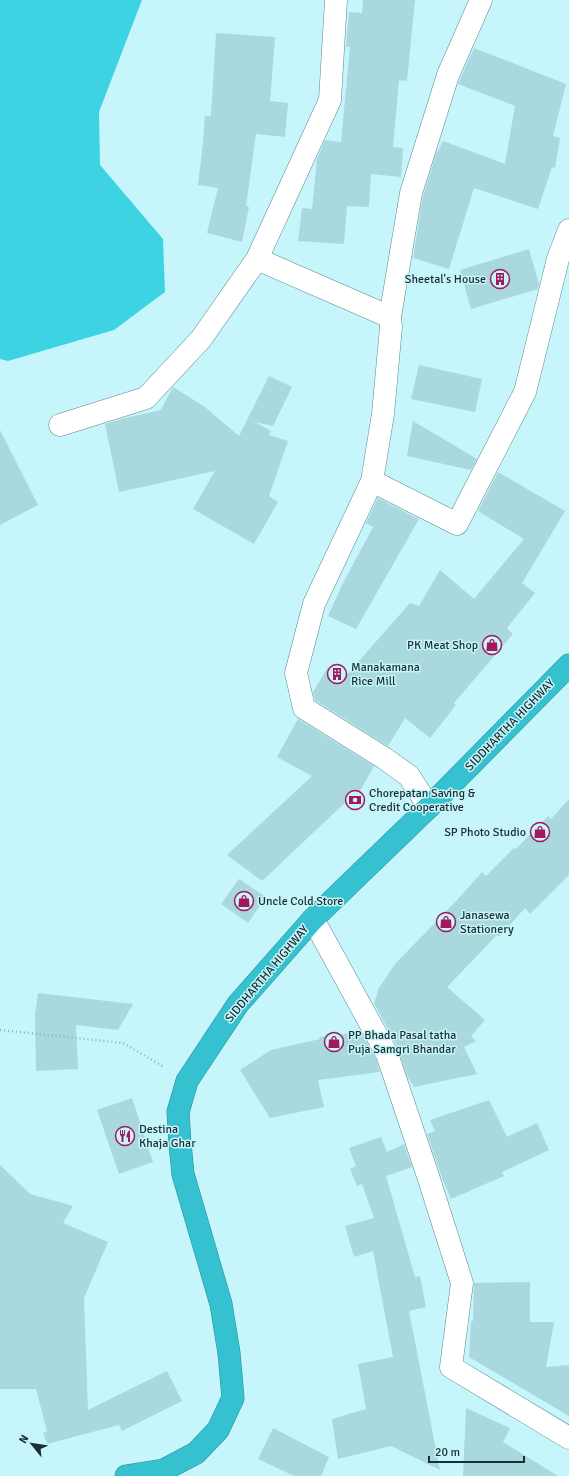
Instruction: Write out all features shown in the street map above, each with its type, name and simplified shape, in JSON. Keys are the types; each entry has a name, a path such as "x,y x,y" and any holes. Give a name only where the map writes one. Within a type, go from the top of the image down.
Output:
{"highway":[{"name":"SIDDHARTHA HIGHWAY","path":"126,1476 164,1470 196,1453 218,1430 233,1398 229,1353 221,1304 183,1174 178,1112 187,1081 238,1004 313,919 429,807 569,665"}],"street":[{"path":"60,425 146,398 201,339 256,259 330,100 336,0"},
{"path":"429,807 409,776 384,758 304,708 296,673 314,604 372,481 383,414 391,328 390,317 411,193 448,75 481,0"},
{"path":"372,481 456,524 525,392 558,259 569,230"},
{"path":"256,259 390,317"},
{"path":"313,919 387,1054 462,1283 451,1367 569,1438"}],"path":[{"path":"0,1030 124,1043 187,1081"}],"shaded area":[{"path":"0,0 142,0 99,112 100,165 163,239 165,292 114,330 8,361 0,359"}],"building":[{"path":"363,0 415,0 407,81 399,80 393,147 403,148 401,177 371,174 369,207 347,206 344,244 298,241 302,208 312,209 317,159 325,140 341,142 350,47 346,47 349,12 362,13"},
{"path":"216,33 275,37 270,101 288,103 285,137 256,134 246,206 249,207 242,242 207,233 218,188 198,185 205,116 211,116"},
{"path":"474,48 566,84 553,136 560,138 555,168 552,167 538,209 474,188 449,269 413,258 423,196 437,151 443,141 505,164 515,106 458,84"},
{"name":"Sheetal's House","path":"529,249 539,284 538,289 471,309 460,270"},
{"path":"419,365 482,379 475,412 411,399"},
{"path":"269,376 292,387 273,426 255,422 271,431 269,435 288,441 269,496 278,502 254,544 193,509 215,471 119,492 105,424 161,410 173,387 205,407 239,436"},
{"path":"413,421 477,459 471,470 407,456"},
{"path":"0,430 38,505 0,525"},
{"path":"498,472 565,511 522,583 535,593 507,628 513,634 454,703 456,705 430,738 405,718 388,746 315,700 313,692 328,667 344,678 410,603 419,606 440,570 474,599 524,539 478,511"},
{"path":"378,498 419,519 356,629 328,616 343,583 373,527 366,523"},
{"path":"298,719 374,766 355,800 350,798 262,881 227,855 312,776 277,757"},
{"path":"569,799 569,875 530,914 525,908 499,937 497,935 447,987 485,1020 471,1036 476,1041 464,1047 477,1074 414,1087 407,1076 398,1048 374,1003 379,988 395,964 482,872 486,876 514,848 516,849 548,816 551,819"},
{"name":"Uncle Cold Store","path":"239,879 266,897 248,923 221,904"},
{"path":"38,993 133,1004 118,1030 76,1025 78,1069 36,1071 35,1015"},
{"path":"361,1032 376,1059 380,1072 318,1080 324,1107 270,1118 240,1070 271,1050 320,1039 319,1037"},
{"name":"Destina Khaja Ghar","path":"132,1098 153,1162 119,1174 97,1110"},
{"path":"489,1100 507,1137 537,1123 549,1150 502,1172 504,1176 451,1199 427,1134 435,1131 430,1120"},
{"path":"381,1137 387,1152 404,1144 412,1167 386,1176 415,1277 420,1276 426,1307 409,1311 440,1470 391,1446 338,1459 332,1419 366,1409 358,1364 393,1357 373,1251 354,1257 345,1226 374,1218 362,1184 357,1186 350,1169 356,1166 349,1148"},
{"path":"0,1165 30,1194 73,1206 63,1223 108,1242 84,1298 88,1410 167,1371 182,1401 122,1431 119,1425 47,1444 43,1433 47,1431 36,1389 0,1389"},
{"path":"530,1282 530,1322 554,1322 546,1367 569,1365 569,1416 469,1357 471,1321 473,1321 474,1283"},
{"path":"466,1408 510,1428 503,1442 558,1476 463,1476"},
{"path":"273,1428 329,1457 321,1476 294,1476 258,1459"}],"place":[{"name":"Sheetal's House","path":"500,279"},
{"name":"PK Meat Shop","path":"492,645"},
{"name":"Manakamana Rice Mill","path":"337,674"},
{"name":"Chorepatan Saving & Credit Cooperative","path":"355,800"},
{"name":"SP Photo Studio","path":"540,832"},
{"name":"Uncle Cold Store","path":"244,901"},
{"name":"Janasewa Stationery","path":"446,922"},
{"name":"PP Bhada Pasal tatha Puja Samgri Bhandar","path":"334,1042"},
{"name":"Destina Khaja Ghar","path":"125,1136"}]}
